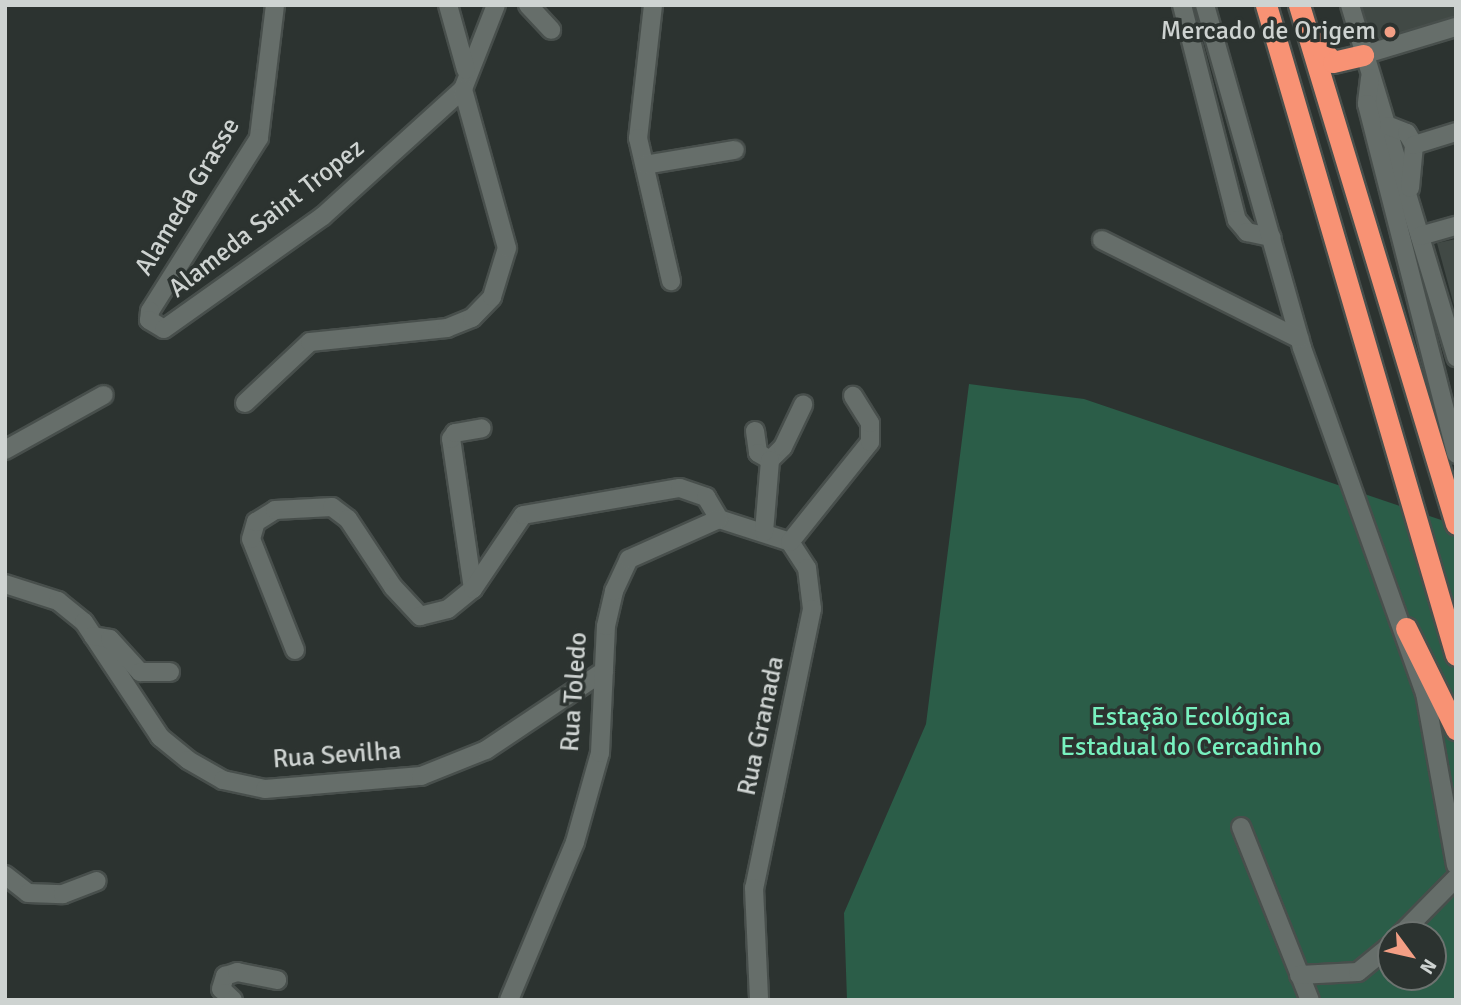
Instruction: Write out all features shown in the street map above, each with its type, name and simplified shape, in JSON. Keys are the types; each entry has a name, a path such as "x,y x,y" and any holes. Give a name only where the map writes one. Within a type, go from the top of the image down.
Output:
{"highway":[{"path":"1266,5 1456,655"},
{"path":"1301,13 1333,62 1363,55"},
{"path":"1301,13 1456,524"},
{"path":"1406,628 1456,729"}],"street":[{"name":"Alameda Grasse","path":"156,326 150,311 260,138 275,5"},
{"path":"448,5 466,70"},
{"path":"245,403 310,342 447,328 472,318 492,297 507,247 463,89 466,70 496,5"},
{"path":"528,5 551,30"},
{"path":"653,5 638,138 671,281"},
{"path":"1182,5 1237,220 1247,232 1271,237"},
{"path":"1205,5 1300,340 1406,628 1425,693 1456,866"},
{"path":"1350,5 1370,78 1409,189 1456,357"},
{"path":"1363,55 1456,27"},
{"path":"1370,78 1367,104 1454,446"},
{"name":"Alameda Saint Tropez","path":"156,326 172,326 323,216 463,89"},
{"path":"1389,126 1407,133 1414,145 1409,189"},
{"path":"1414,145 1456,132"},
{"path":"645,165 735,149"},
{"path":"1420,236 1456,226"},
{"path":"1102,240 1300,340"},
{"path":"5,450 104,395"},
{"path":"295,650 251,539 256,522 275,510 332,507 348,519 393,587 420,616 447,609 473,589 523,516 680,488 706,497 719,519 790,542 870,442 870,422 853,396"},
{"path":"764,532 770,460 783,447 803,405"},
{"path":"473,589 451,439 455,433 482,428"},
{"path":"755,431 758,453 770,460"},
{"name":"Rua Toledo","path":"509,1000 575,842 600,753 606,626 629,559 719,519"},
{"name":"Rua Granada","path":"759,1000 754,888 812,609 807,568 790,542"},
{"name":"Rua Sevilha","path":"5,584 58,601 93,636 160,737 223,780 265,789 421,776 486,750 604,671"},
{"path":"93,636 114,643 140,672 170,672"},
{"path":"1241,827 1310,1000"},
{"path":"5,875 28,893 63,894 97,881"},
{"path":"1414,921 1456,878"},
{"path":"1299,975 1358,972 1377,956"},
{"path":"233,1000 221,989 225,976 277,980"}],"green space":[{"name":"Estação Ecológica Estadual do Cercadinho","path":"969,384 1084,399 1456,525 1456,1000 847,1000 844,913 926,724"}],"building":[{"name":"Mercado de Origem","path":"1359,5 1456,5 1456,17 1370,47"},
{"path":"1456,239 1456,309 1455,309 1437,243"}],"place":[{"name":"Mercado de Origem","path":"1390,32"}]}
